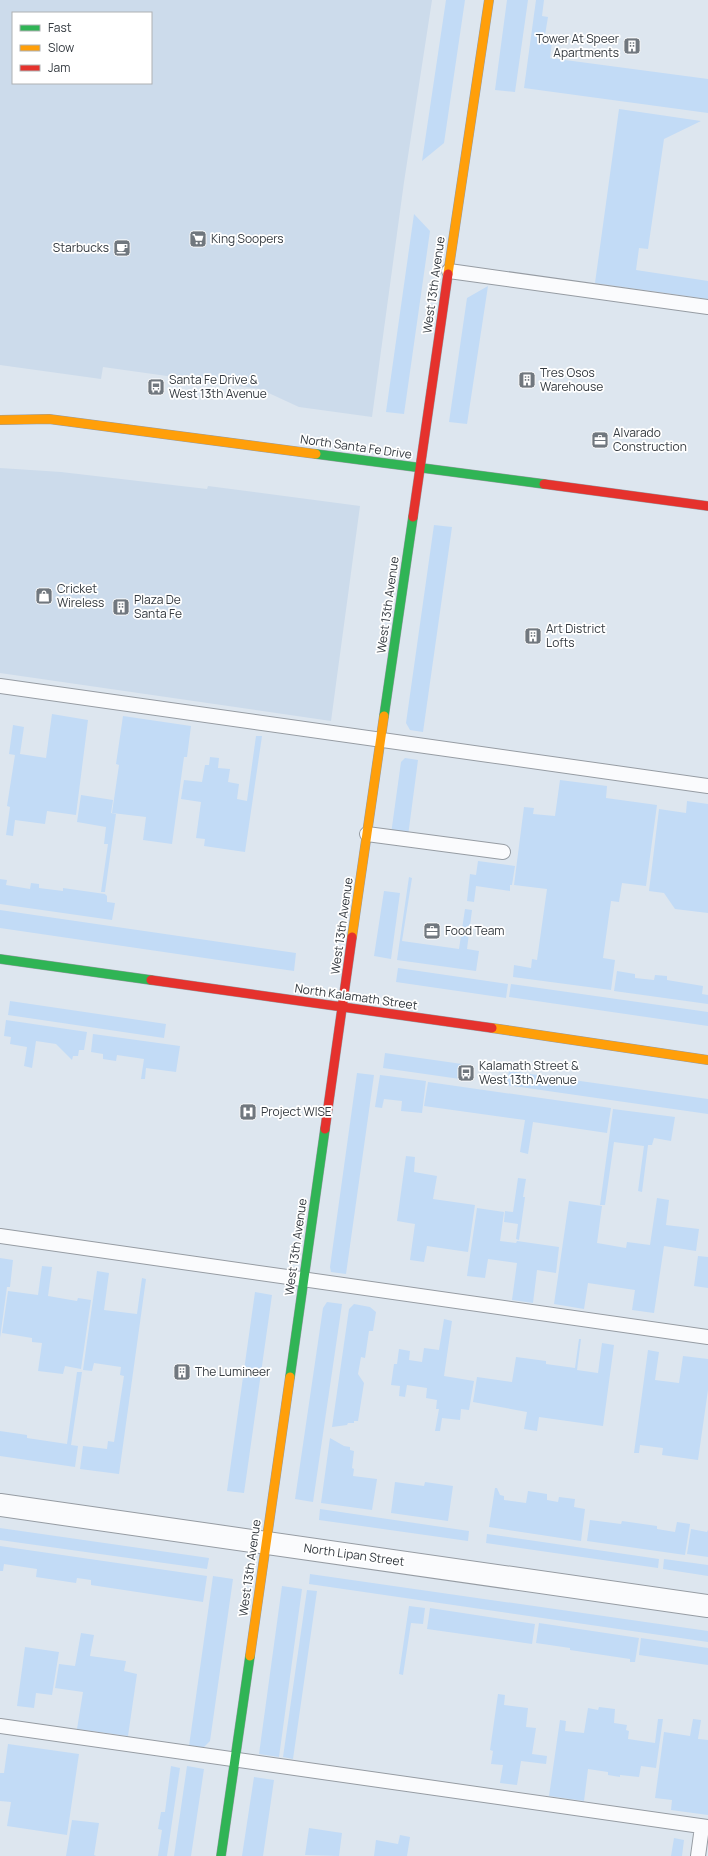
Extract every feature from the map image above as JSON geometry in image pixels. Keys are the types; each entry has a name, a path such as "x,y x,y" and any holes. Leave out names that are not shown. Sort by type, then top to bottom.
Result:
{"main road":[{"name":"West 13th Avenue","path":"221,1856 419,468 489,0"},
{"name":"North Santa Fe Drive","path":"0,420 50,419 708,506"},
{"name":"North Kalamath Street","path":"0,959 708,1060"}],"street":[{"name":"North Lipan Street","path":"0,1505 708,1606"}],"lane":[{"path":"449,271 708,307"},
{"path":"0,686 708,786"},
{"path":"367,834 503,852"},
{"path":"0,1236 708,1337"},
{"path":"0,1726 705,1827 698,1856"}],"shaded area":[{"name":"King Soopers","path":"0,0 432,0 404,182 372,417 299,407 260,389 103,367 101,379 0,365"},
{"path":"446,0 465,0 444,143 422,161"},
{"path":"507,0 528,0 515,92 495,90"},
{"path":"536,0 544,0 542,16 548,17 544,41 552,42 550,58 708,79 708,113 524,88"},
{"path":"619,109 701,121 664,139 648,249 639,248 636,270 708,281 708,299 595,283"},
{"path":"414,214 430,231 404,414 386,412"},
{"path":"488,286 467,424 449,422 467,298"},
{"path":"0,468 61,472 207,489 208,486 360,506 331,721 0,673"},
{"path":"434,525 452,527 423,732 410,730 406,723"},
{"path":"52,714 88,720 76,815 47,811 45,824 15,820 13,836 6,835 10,807 7,806 15,755 9,754 13,725 24,727 20,754 46,758"},
{"path":"123,716 191,726 187,757 184,757 172,844 143,840 146,817 112,813 119,765 116,764"},
{"path":"256,736 262,736 245,852 204,846 205,839 196,838 201,802 181,799 184,780 202,782 205,765 209,765 210,757 219,758 218,768 230,769 228,782 239,784 237,799 247,801"},
{"path":"405,758 418,760 408,836 391,834 401,762"},
{"path":"560,780 607,786 606,798 657,805 646,886 622,883 619,902 611,901 603,958 615,960 611,990 513,977 514,965 531,968 532,959 537,960 547,889 514,885 524,807 534,808 533,814 555,816"},
{"path":"81,795 113,800 111,813 116,814 105,892 101,892 108,844 104,844 106,827 77,822"},
{"path":"687,801 708,804 708,913 675,909 664,893 649,891 659,809 686,813"},
{"path":"478,861 515,866 510,891 476,886 474,902 467,901 470,874 476,875"},
{"path":"409,877 412,878 402,941 459,949 465,909 472,910 467,949 479,951 476,971 397,960"},
{"path":"0,879 7,880 6,885 30,889 31,883 39,884 39,888 63,891 63,888 105,894 107,896 107,902 115,903 112,920 0,904"},
{"path":"384,891 400,893 391,959 374,956"},
{"path":"0,910 296,953 294,971 0,928"},
{"path":"398,968 508,984 506,998 396,982"},
{"path":"617,971 635,974 635,978 654,980 655,975 667,976 667,980 703,986 702,994 708,995 708,1004 614,991"},
{"path":"511,984 708,1012 708,1026 509,997"},
{"path":"10,1001 166,1024 164,1038 8,1015"},
{"path":"6,1020 87,1032 84,1050 79,1050 78,1056 73,1056 72,1060 56,1044 36,1041 32,1068 24,1066 27,1047 10,1044 11,1037 4,1036"},
{"path":"93,1034 180,1046 176,1072 146,1068 145,1079 141,1079 144,1059 117,1055 116,1061 103,1059 103,1054 91,1052"},
{"path":"385,1053 469,1065 467,1080 383,1068"},
{"path":"509,1071 708,1099 708,1114 507,1085"},
{"path":"357,1073 374,1075 346,1274 331,1272 330,1267"},
{"path":"380,1075 426,1081 422,1113 401,1111 402,1101 384,1099 382,1108 375,1107"},
{"path":"428,1082 611,1108 607,1133 533,1122 528,1154 520,1152 525,1120 424,1106"},
{"path":"613,1109 675,1117 671,1141 654,1138 652,1145 648,1145 642,1192 638,1191 644,1146 614,1142 605,1205 600,1205"},
{"path":"406,1156 415,1157 414,1172 437,1176 433,1199 475,1205 468,1252 427,1246 424,1262 410,1260 415,1224 397,1221"},
{"path":"518,1178 526,1179 519,1240 516,1239 518,1224 504,1222 505,1211 513,1212"},
{"path":"657,1198 669,1200 666,1225 699,1229 696,1251 664,1246 654,1313 632,1310 635,1290 588,1283 584,1309 554,1304 569,1201 602,1206 597,1243 626,1248 627,1242 650,1245"},
{"path":"477,1208 504,1212 500,1241 516,1243 517,1241 559,1247 556,1273 537,1270 533,1303 512,1300 517,1263 488,1259 485,1278 467,1276"},
{"path":"698,1256 708,1257 708,1288 694,1286"},
{"path":"0,1258 13,1260 10,1287 7,1287 0,1338"},
{"path":"42,1266 52,1267 48,1296 77,1301 78,1298 91,1300 81,1369 65,1366 63,1374 38,1371 42,1343 32,1342 32,1338 2,1333 8,1291 38,1295"},
{"path":"97,1271 109,1273 104,1310 137,1314 142,1278 146,1279 119,1474 80,1469 83,1446 107,1449 108,1441 114,1442 124,1376 120,1375 121,1367 94,1363 92,1371 83,1370"},
{"path":"255,1292 272,1295 244,1493 227,1491"},
{"path":"327,1302 342,1304 313,1502 295,1499 323,1308"},
{"path":"354,1304 370,1307 376,1312 373,1331 369,1331 365,1358 361,1357 358,1374 364,1383 358,1421 348,1423 347,1425 332,1427 349,1309"},
{"path":"444,1319 452,1321 444,1376 474,1381 469,1410 461,1409 460,1420 442,1418 440,1431 435,1431 439,1409 436,1409 437,1400 426,1398 427,1388 407,1385 405,1397 399,1396 400,1386 391,1385 394,1364 397,1364 399,1349 410,1351 409,1360 422,1362 424,1348 439,1350"},
{"path":"579,1339 581,1339 577,1370 598,1373 602,1343 614,1345 603,1426 539,1417 537,1431 524,1429 527,1412 473,1402 477,1377 512,1382 516,1357 546,1361 546,1364 575,1368"},
{"path":"648,1350 659,1352 655,1380 679,1383 683,1356 708,1359 708,1390 698,1460 662,1455 663,1448 640,1445 639,1453 634,1453"},
{"path":"77,1372 82,1372 71,1445 78,1446 75,1467 0,1456 0,1431 27,1435 27,1438 67,1444"},
{"path":"330,1438 344,1446 350,1447 350,1450 354,1451 352,1468 354,1469 353,1476 377,1479 372,1510 321,1503"},
{"path":"395,1482 424,1486 425,1482 453,1486 448,1521 391,1513"},
{"path":"495,1488 497,1488 500,1495 504,1496 504,1500 526,1503 528,1491 547,1494 547,1500 558,1502 559,1497 575,1499 574,1507 585,1509 581,1541 489,1527"},
{"path":"320,1509 469,1531 468,1541 319,1520"},
{"path":"590,1520 621,1524 622,1521 657,1526 657,1529 675,1532 677,1522 690,1524 685,1555 587,1541"},
{"path":"0,1528 209,1558 207,1569 0,1540"},
{"path":"691,1529 707,1532 708,1530 708,1557 687,1554"},
{"path":"487,1534 659,1559 658,1568 486,1543"},
{"path":"0,1546 207,1576 203,1602 91,1585 91,1580 77,1578 76,1583 36,1577 37,1569 4,1564 3,1571 0,1571"},
{"path":"664,1559 708,1565 708,1576 663,1569"},
{"path":"310,1574 708,1631 708,1642 309,1584"},
{"path":"213,1576 233,1579 210,1741 203,1748 189,1746"},
{"path":"282,1586 302,1589 279,1757 259,1754"},
{"path":"307,1590 317,1591 293,1759 283,1757"},
{"path":"409,1606 425,1608 423,1624 411,1623 403,1675 399,1674"},
{"path":"430,1608 535,1624 532,1644 427,1629"},
{"path":"539,1623 639,1638 635,1662 630,1662 630,1659 536,1643"},
{"path":"81,1633 94,1635 90,1656 126,1661 124,1671 137,1674 128,1736 77,1729 83,1692 55,1688 59,1664 75,1666"},
{"path":"641,1638 708,1648 708,1665 639,1655"},
{"path":"25,1647 59,1652 52,1695 36,1693 34,1708 17,1706"},
{"path":"498,1694 505,1695 504,1705 528,1708 526,1727 536,1728 532,1754 547,1756 546,1764 521,1761 517,1785 500,1783 503,1765 491,1764 493,1751 490,1750"},
{"path":"599,1707 615,1709 614,1723 627,1725 626,1730 629,1731 628,1739 655,1743 658,1719 663,1719 656,1768 641,1766 639,1777 620,1775 620,1777 608,1775 608,1772 588,1769 584,1801 549,1796 560,1720 566,1721 565,1731 584,1733 588,1708 598,1710"},
{"path":"693,1719 701,1720 698,1739 708,1740 708,1815 671,1810 672,1800 655,1798 664,1732 690,1736"},
{"path":"8,1744 79,1754 67,1835 7,1826 11,1802 0,1801 0,1773 4,1773"},
{"path":"171,1766 180,1768 167,1856 158,1856 162,1830 158,1829 161,1812 165,1812"},
{"path":"187,1766 204,1769 191,1856 174,1856"},
{"path":"254,1777 274,1780 263,1856 242,1856"},
{"path":"72,1820 99,1823 94,1855 96,1856 66,1856"},
{"path":"309,1828 342,1833 339,1856 305,1855"},
{"path":"400,1835 410,1837 407,1856 374,1856 376,1840 398,1844"},
{"path":"674,1838 684,1840 682,1856 671,1856"}],"traffic: fast":[{"path":"316,454 544,484"},
{"path":"384,716 413,517"},
{"path":"0,959 151,980"},
{"path":"290,1377 325,1129"},
{"path":"221,1856 250,1656"}],"traffic: slow":[{"path":"448,274 489,0"},
{"path":"0,420 49,419 316,454"},
{"path":"352,937 384,716"},
{"path":"492,1028 708,1060"},
{"path":"250,1656 290,1377"}],"traffic: jam":[{"path":"413,517 448,274"},
{"path":"544,484 708,506"},
{"path":"325,1129 352,937"},
{"path":"151,980 492,1028"}],"place":[{"name":"Tower At Speer Apartments","path":"632,46"},
{"name":"King Soopers","path":"198,239"},
{"name":"Starbucks","path":"122,248"},
{"name":"Tres Osos Warehouse","path":"527,380"},
{"name":"Santa Fe Drive & West 13th Avenue","path":"156,387"},
{"name":"Alvarado Construction","path":"600,440"},
{"name":"Cricket Wireless","path":"44,596"},
{"name":"Plaza De Santa Fe","path":"121,607"},
{"name":"Art District Lofts","path":"533,636"},
{"name":"Food Team","path":"432,931"},
{"name":"Kalamath Street & West 13th Avenue","path":"466,1073"},
{"name":"Project WISE","path":"248,1112"},
{"name":"The Lumineer","path":"182,1372"}]}
